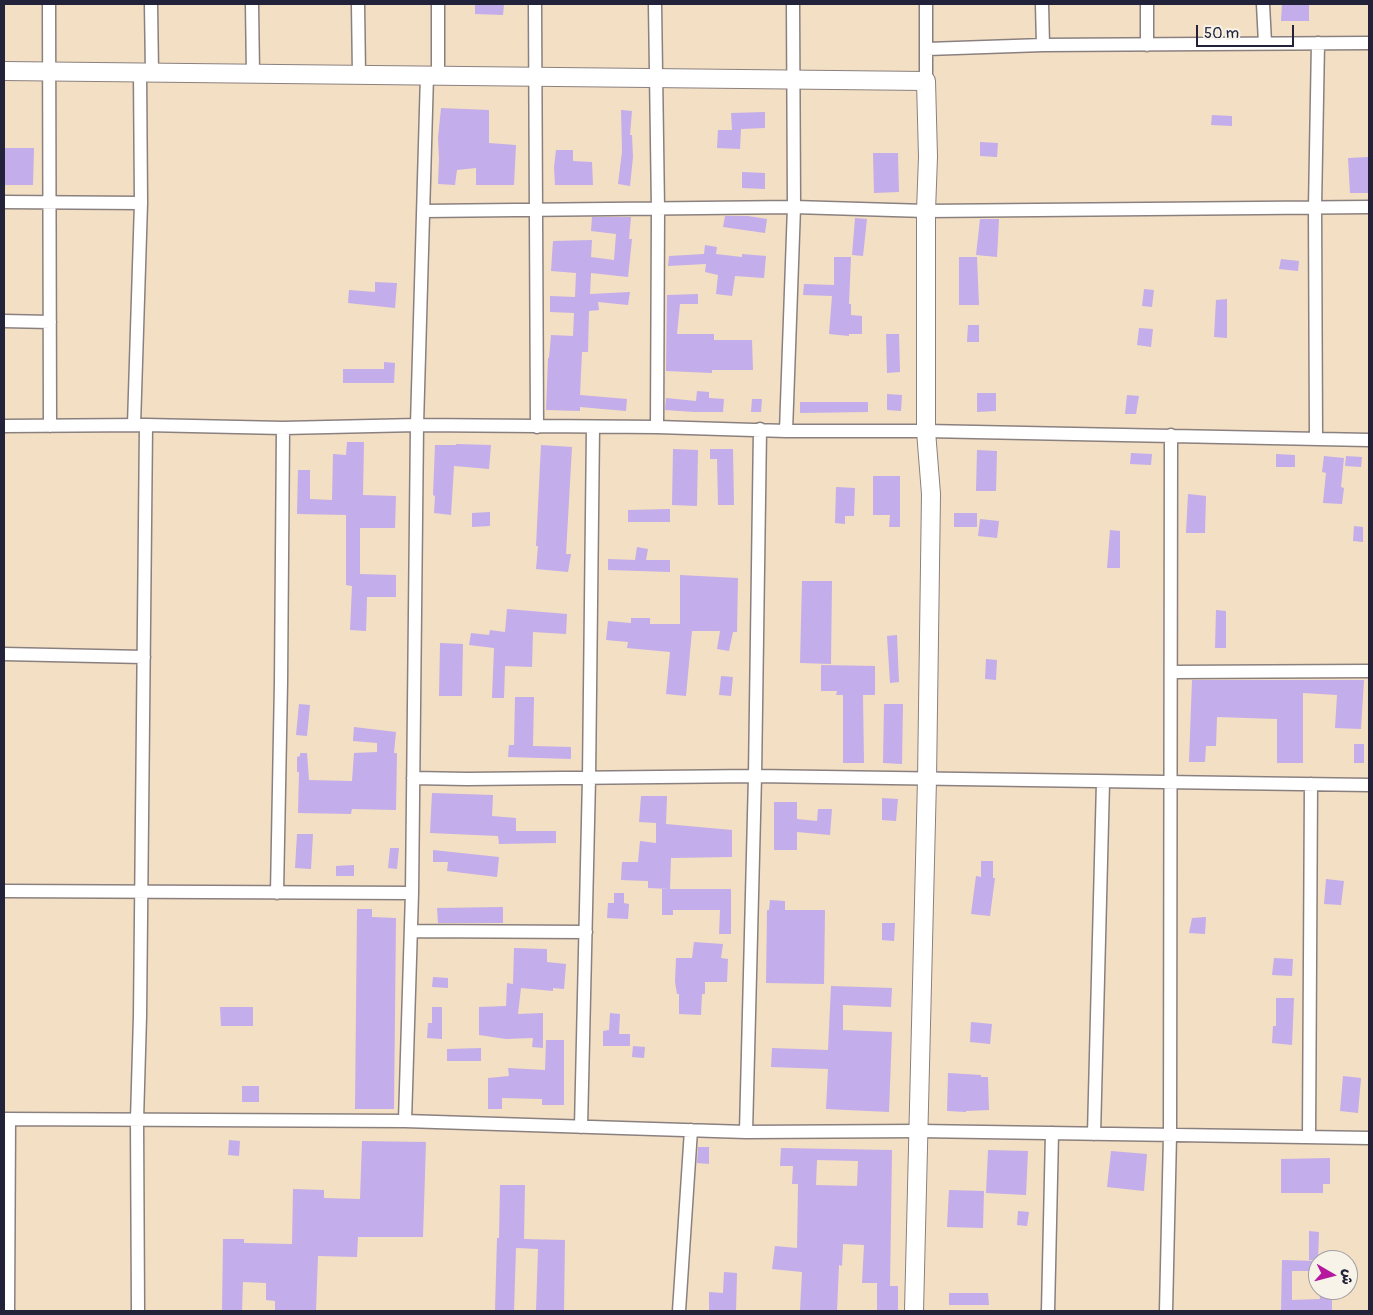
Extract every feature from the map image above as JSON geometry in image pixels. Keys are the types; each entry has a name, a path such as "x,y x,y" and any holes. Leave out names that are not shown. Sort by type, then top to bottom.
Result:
{"street":[{"path":"49,4 50,426"},
{"path":"138,1311 137,1120 144,657 140,425 141,203 146,72 151,4"},
{"path":"252,4 252,74"},
{"path":"358,4 359,75"},
{"path":"405,1121 412,931 417,425 423,210 438,4"},
{"path":"535,4 537,426"},
{"path":"655,4 658,209 657,427"},
{"path":"786,431 794,207 793,4"},
{"path":"914,1311 920,1131 931,494 926,431 926,211 928,157 926,4"},
{"path":"1042,4 1043,45"},
{"path":"1147,4 1147,44"},
{"path":"1263,4 1265,44"},
{"path":"1316,439 1315,207 1318,43"},
{"path":"927,49 1043,45 1369,43"},
{"path":"4,71 926,81"},
{"path":"4,202 141,203"},
{"path":"423,210 794,207 926,211 1369,207"},
{"path":"4,321 50,322"},
{"path":"4,426 140,425 283,428 417,425 657,427 786,431 926,431 1369,440"},
{"path":"581,1127 589,778 593,427"},
{"path":"277,893 283,428"},
{"path":"746,1132 755,776 760,429"},
{"path":"1166,1311 1170,1135 1170,435"},
{"path":"4,654 144,657"},
{"path":"1171,672 1369,670"},
{"path":"414,778 755,776 1369,785"},
{"path":"1094,1134 1103,782"},
{"path":"1309,1137 1311,784"},
{"path":"4,891 412,893"},
{"path":"412,931 586,932"},
{"path":"8,1311 6,1120 405,1121 746,1132 920,1131 1369,1138"},
{"path":"680,1311 691,1130"},
{"path":"1048,1311 1052,1134"}],"building":[{"path":"475,4 504,4 503,15 475,14"},
{"path":"1282,4 1309,4 1309,21 1281,21"},
{"path":"441,108 489,110 489,143 516,145 514,185 476,185 476,168 457,170 455,185 438,184 438,138"},
{"path":"621,110 632,111 630,135 632,135 633,157 630,186 618,184 622,152"},
{"path":"765,112 765,128 741,129 740,149 717,148 718,130 732,130 731,113"},
{"path":"1212,115 1232,116 1232,126 1211,125"},
{"path":"980,142 998,143 997,157 980,156"},
{"path":"4,148 34,148 33,185 4,185"},
{"path":"556,150 573,150 573,161 592,162 593,185 555,185 554,167"},
{"path":"873,153 898,153 899,192 874,193"},
{"path":"1369,157 1369,193 1350,193 1348,158"},
{"path":"742,172 765,173 765,189 742,188"},
{"path":"725,216 748,216 767,219 765,233 723,227"},
{"path":"592,217 631,217 629,239 632,239 628,277 591,273 590,294 630,292 628,305 598,302 599,310 589,311 588,352 582,352 580,395 627,399 626,411 580,407 580,411 546,410 551,335 573,336 574,313 550,312 550,296 575,297 576,273 551,271 553,241 592,240 591,257 614,260 616,234 591,231"},
{"path":"855,218 867,219 863,256 852,255"},
{"path":"980,219 999,219 997,257 976,255"},
{"path":"705,245 717,247 716,254 742,257 742,254 766,256 764,278 735,276 732,296 716,294 718,275 705,272 706,264 668,266 669,256 704,254"},
{"path":"834,257 851,257 849,304 851,304 851,315 862,316 862,334 849,334 849,336 829,334 832,296 803,295 804,284 834,285"},
{"path":"959,257 977,257 979,305 959,305"},
{"path":"1281,259 1299,261 1298,271 1279,269"},
{"path":"375,282 397,283 395,308 348,303 349,290 375,292"},
{"path":"1144,289 1154,290 1152,307 1142,306"},
{"path":"698,294 698,304 680,304 677,334 714,334 714,340 752,340 753,370 712,370 712,373 666,371 667,295"},
{"path":"1227,299 1227,338 1214,337 1216,300"},
{"path":"968,325 979,325 979,342 967,342"},
{"path":"1139,328 1153,329 1151,347 1137,345"},
{"path":"886,334 899,334 900,372 887,373"},
{"path":"384,362 395,363 394,383 343,383 343,369 384,369"},
{"path":"697,391 709,392 709,398 724,399 723,412 665,410 666,398 696,401"},
{"path":"977,393 996,393 996,411 977,412"},
{"path":"887,394 902,395 901,411 887,410"},
{"path":"1127,395 1139,396 1136,414 1125,414"},
{"path":"752,399 762,399 761,412 751,412"},
{"path":"800,402 868,402 868,412 800,413"},
{"path":"347,442 364,442 363,495 396,496 395,528 360,528 360,574 396,575 396,597 367,597 366,631 350,630 352,586 346,585 346,515 297,514 298,470 310,470 310,499 332,500 333,454 346,455"},
{"path":"435,445 491,445 489,469 454,466 451,515 434,513"},
{"path":"541,445 572,447 566,554 571,554 568,572 536,569"},
{"path":"673,449 698,450 697,506 672,505"},
{"path":"710,449 733,449 734,505 718,505 717,459 710,459"},
{"path":"977,450 997,451 996,491 976,491"},
{"path":"1131,453 1152,454 1151,465 1130,464"},
{"path":"1276,454 1295,455 1295,467 1276,467"},
{"path":"1324,456 1344,458 1341,487 1344,488 1342,504 1323,503 1326,473 1322,472"},
{"path":"1346,456 1362,457 1361,467 1345,466"},
{"path":"873,476 900,476 900,527 889,527 890,515 873,515"},
{"path":"836,487 855,488 854,516 845,516 845,524 835,523"},
{"path":"1188,494 1206,496 1205,533 1186,533"},
{"path":"670,509 670,522 628,522 628,510"},
{"path":"490,512 490,526 472,527 472,513"},
{"path":"954,513 977,513 977,527 954,527"},
{"path":"980,519 999,521 997,538 978,536"},
{"path":"1354,526 1363,527 1363,542 1353,541"},
{"path":"1110,530 1120,531 1120,568 1107,568"},
{"path":"637,547 648,549 646,560 670,560 670,572 608,570 608,559 635,560"},
{"path":"680,575 738,578 737,632 733,632 729,651 717,649 720,631 692,631 686,696 666,694 670,652 627,648 628,642 606,640 608,621 631,623 631,618 650,618 650,624 680,624"},
{"path":"802,581 832,581 831,664 800,663"},
{"path":"507,609 567,614 566,634 533,632 532,667 505,666 504,698 492,698 494,648 469,645 471,633 489,635 490,630 505,632"},
{"path":"1216,610 1226,611 1226,648 1215,648"},
{"path":"897,635 899,682 890,683 887,636"},
{"path":"440,643 463,644 462,696 439,696"},
{"path":"986,659 997,660 996,680 985,679"},
{"path":"821,665 875,666 875,695 863,695 864,763 843,763 843,695 836,695 837,691 821,691"},
{"path":"721,676 733,677 731,696 719,695"},
{"path":"1192,680 1364,680 1361,729 1335,728 1337,695 1303,693 1303,763 1277,763 1277,719 1217,717 1216,746 1206,746 1205,762 1189,762"},
{"path":"515,697 534,697 533,746 571,747 571,759 508,757 509,745 514,745"},
{"path":"299,704 310,705 307,736 296,735"},
{"path":"884,704 903,704 902,764 883,763"},
{"path":"354,727 396,732 394,753 397,753 396,810 352,809 351,814 298,813 299,772 297,772 297,757 300,756 300,753 307,753 309,780 352,781 354,753 377,752 377,743 353,741"},
{"path":"1354,744 1364,744 1364,763 1354,763"},
{"path":"432,793 493,795 492,816 516,818 516,831 556,831 556,843 499,844 498,836 430,833"},
{"path":"641,796 667,796 666,824 732,830 732,857 671,858 670,889 648,888 648,881 621,880 622,862 638,862 640,841 656,843 656,823 639,822"},
{"path":"882,798 898,799 896,821 882,820"},
{"path":"774,802 797,802 797,819 817,821 818,809 832,809 830,835 797,832 797,850 774,850"},
{"path":"297,834 313,834 311,869 295,868"},
{"path":"390,848 399,848 397,869 388,868"},
{"path":"433,850 499,857 497,877 447,871 448,862 433,862"},
{"path":"981,861 993,861 993,878 995,878 990,916 971,914 976,876 981,877"},
{"path":"354,865 354,876 336,876 336,866"},
{"path":"1326,879 1344,881 1341,905 1324,904"},
{"path":"662,889 731,889 731,934 719,934 720,910 673,910 673,915 662,915"},
{"path":"614,893 624,893 624,903 629,904 628,919 607,918 608,903 614,903"},
{"path":"770,900 785,901 785,910 825,910 824,984 766,983 767,910 769,910"},
{"path":"503,907 503,923 438,923 437,908"},
{"path":"357,909 372,909 372,917 396,918 394,1109 355,1109"},
{"path":"1206,917 1205,934 1189,933 1192,918"},
{"path":"882,923 895,923 894,941 882,940"},
{"path":"694,942 723,944 721,958 728,959 727,982 705,982 705,994 702,994 701,1015 679,1014 679,994 677,994 675,982 676,958 692,958"},
{"path":"514,948 547,949 547,962 566,964 564,989 553,988 553,991 521,988 518,1014 543,1013 543,1048 532,1047 533,1038 506,1039 479,1035 479,1007 506,1006 507,983 513,984"},
{"path":"1274,958 1293,959 1292,976 1272,975"},
{"path":"433,977 448,978 448,988 432,987"},
{"path":"831,986 892,988 891,1007 843,1005 843,1030 892,1032 889,1112 826,1109 828,1069 771,1067 772,1048 828,1050"},
{"path":"1276,998 1294,998 1292,1045 1272,1043 1273,1026 1276,1026"},
{"path":"220,1007 253,1007 253,1026 221,1026"},
{"path":"432,1007 442,1007 442,1039 427,1038 428,1023 432,1023"},
{"path":"610,1013 620,1014 619,1034 630,1034 630,1046 603,1046 603,1031 609,1030"},
{"path":"971,1022 992,1024 990,1044 970,1042"},
{"path":"546,1040 564,1040 564,1105 542,1105 542,1099 502,1098 502,1109 488,1109 488,1078 509,1076 508,1068 545,1070"},
{"path":"633,1046 645,1047 644,1058 632,1057"},
{"path":"481,1048 481,1061 447,1061 447,1049"},
{"path":"948,1073 988,1077 989,1110 947,1111"},
{"path":"1343,1076 1361,1078 1358,1113 1340,1111"},
{"path":"242,1086 259,1086 259,1102 242,1102"},
{"path":"229,1140 240,1141 239,1156 228,1155"},
{"path":"362,1141 426,1142 423,1237 358,1237 357,1257 318,1256 316,1311 275,1311 275,1301 266,1300 266,1283 243,1282 242,1311 222,1311 223,1239 244,1239 244,1243 292,1244 293,1189 324,1190 324,1198 360,1199"},
{"path":"698,1147 709,1147 709,1164 697,1163"},
{"path":"781,1148 892,1150 890,1286 898,1286 898,1311 877,1311 877,1283 862,1283 864,1245 843,1244 842,1266 839,1265 837,1311 800,1311 802,1272 772,1269 775,1246 797,1248 798,1184 792,1184 793,1166 780,1166","holes":["817,1160 858,1161 857,1186 816,1185"]},
{"path":"988,1150 1028,1151 1026,1195 986,1193"},
{"path":"1111,1151 1147,1154 1144,1191 1107,1187"},
{"path":"1330,1158 1330,1184 1323,1184 1323,1193 1281,1193 1281,1159"},
{"path":"500,1185 525,1185 524,1239 565,1240 564,1311 536,1311 538,1249 516,1248 514,1311 495,1311"},
{"path":"949,1190 984,1191 983,1228 947,1227"},
{"path":"1018,1211 1029,1212 1027,1226 1017,1225"},
{"path":"1309,1231 1319,1232 1318,1250 1309,1250"},
{"path":"1282,1260 1308,1261 1308,1271 1292,1271 1292,1300 1332,1300 1332,1311 1281,1311"},
{"path":"724,1272 737,1273 736,1311 709,1311 709,1292 723,1293"},
{"path":"949,1293 988,1293 989,1305 949,1305"}]}
